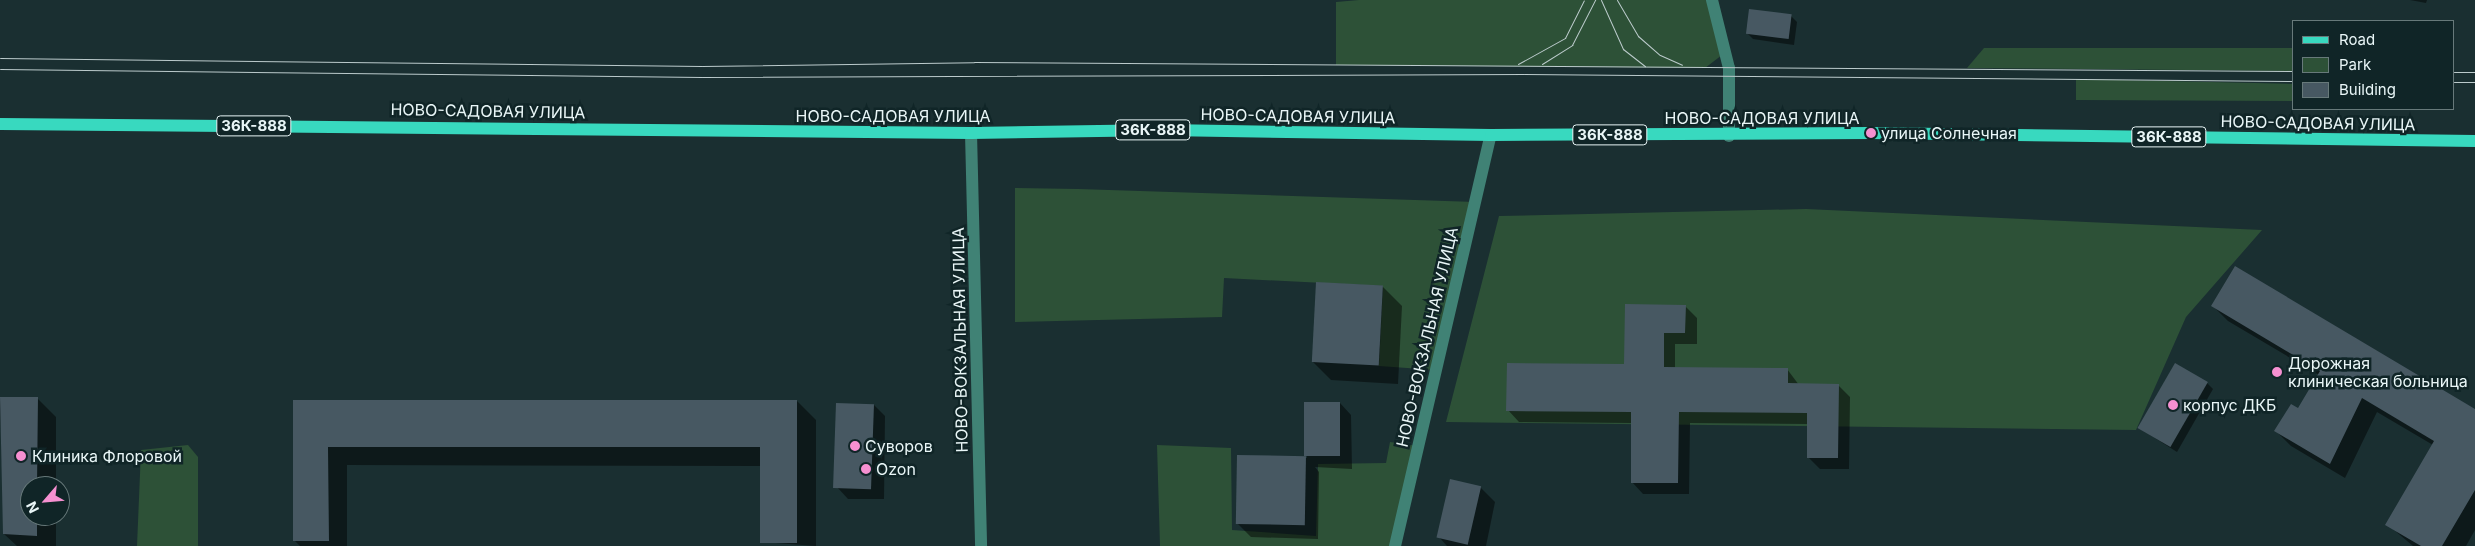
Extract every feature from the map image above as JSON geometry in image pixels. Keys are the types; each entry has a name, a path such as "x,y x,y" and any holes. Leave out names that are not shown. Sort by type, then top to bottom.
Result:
{"main road":[{"name":"НОВО-САДОВАЯ УЛИЦА","path":"0,124 971,133 1165,130 1491,136 1729,136 1871,133 2475,141"}],"street":[{"path":"1712,0 1729,68 1729,136"},
{"name":"НОВО-ВОКЗАЛЬНАЯ УЛИЦА","path":"971,133 981,546"},
{"name":"НОВО-ВОКЗАЛЬНАЯ УЛИЦА","path":"1395,546 1491,136"}],"green space":[{"path":"1359,0 1712,0 1726,52 1705,68 1336,65 1336,2"},
{"path":"1984,48 2292,48 2292,71 1967,68"},
{"path":"2076,79 2292,84 2292,101 2076,100"},
{"path":"1015,188 1476,202 1435,370 1379,366 1383,286 1224,278 1222,317 1015,322"},
{"path":"1806,209 2262,230 2186,317 2136,430 1446,422 1499,216"},
{"path":"1390,442 1418,446 1395,546 1160,546 1157,445 1231,448 1232,530 1316,536 1318,464 1386,463"},
{"path":"188,445 198,457 198,546 137,546 141,450"}],"building":[{"path":"1749,9 1792,14 1789,39 1746,34"},
{"path":"2235,266 2475,409 2475,490 2442,546 2421,546 2385,525 2434,441 2362,398 2330,464 2274,431 2291,404 2298,408 2320,371 2211,306"},
{"path":"1316,282 1383,286 1379,365 1312,362"},
{"path":"1625,304 1686,305 1685,333 1664,333 1664,367 1788,368 1788,383 1839,384 1838,458 1807,458 1807,413 1679,412 1678,483 1631,483 1631,412 1506,411 1507,363 1624,364"},
{"name":"корпус ДКБ","path":"2175,363 2208,382 2170,447 2138,428"},
{"path":"0,397 38,397 37,476 20,476 20,526 37,526 37,536 3,534"},
{"path":"293,400 797,400 797,543 760,543 760,447 328,447 329,541 293,541"},
{"path":"1304,402 1340,402 1340,456 1304,456"},
{"path":"836,403 874,404 871,489 833,488"},
{"path":"1237,455 1306,456 1305,525 1236,524"},
{"path":"1450,479 1481,486 1468,545 1437,537"}],"tram line":[{"path":"1518,64 1565,38 1584,0"},
{"path":"1542,64 1572,45 1595,0"},
{"path":"1601,0 1623,49 1645,66"},
{"path":"1617,0 1638,36 1660,55 1682,65"},
{"path":"0,58 702,66 974,62 2292,71"},
{"path":"0,69 702,77 1524,74 2292,81"},
{"path":"2455,72 2475,72"},
{"path":"2455,82 2475,82"}],"place":[{"name":"улица Солнечная","path":"1871,133"},
{"name":"Дорожная клиническая больница","path":"2277,372"},
{"name":"корпус ДКБ","path":"2173,405"},
{"name":"Суворов","path":"855,446"},
{"name":"Клиника Флоровой","path":"21,456"},
{"name":"Ozon","path":"866,469"}]}
